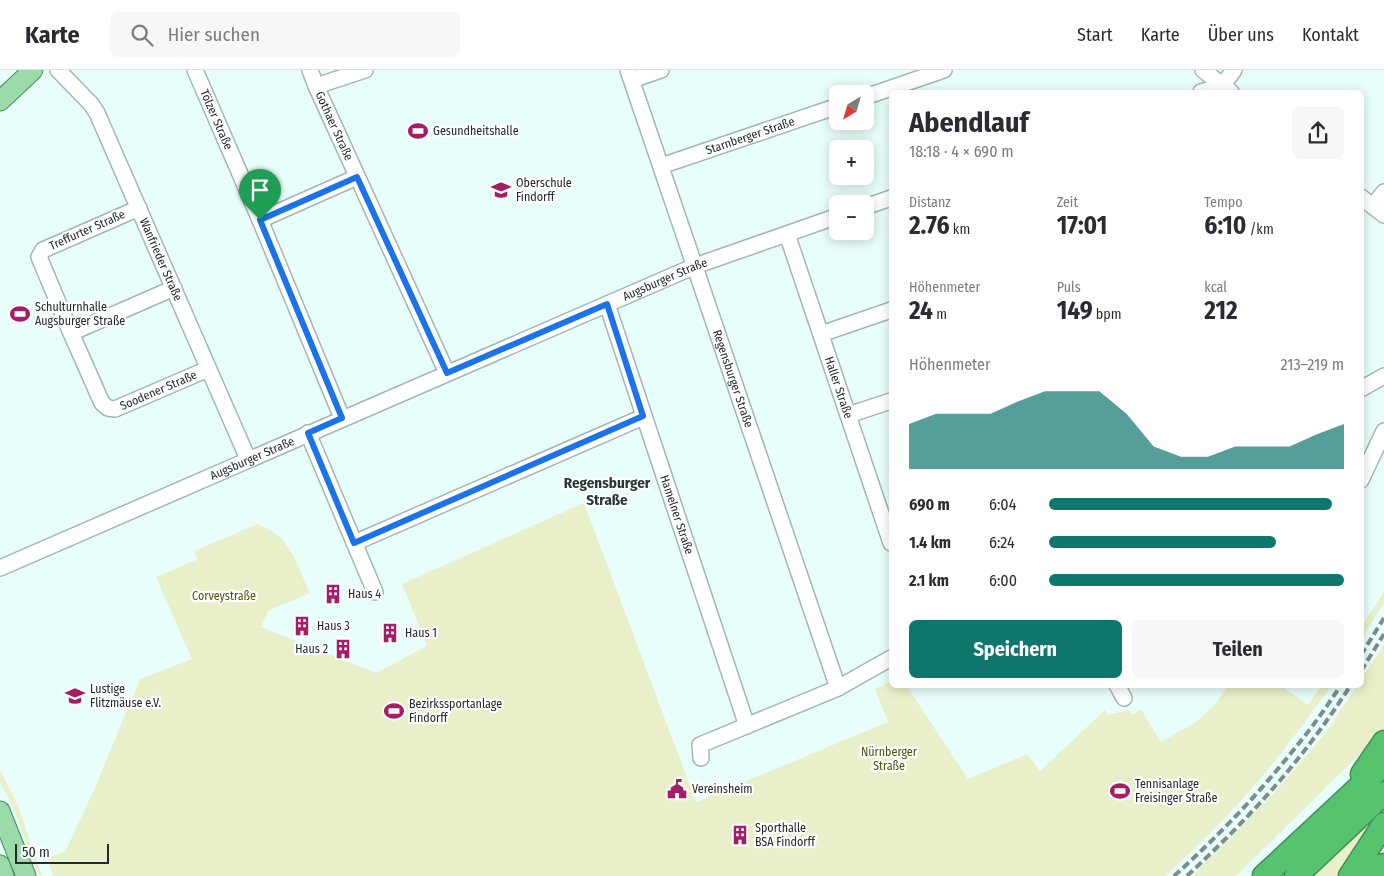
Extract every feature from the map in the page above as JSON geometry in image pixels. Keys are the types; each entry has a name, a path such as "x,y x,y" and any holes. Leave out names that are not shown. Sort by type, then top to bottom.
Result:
{"highway":[{"path":"1346,799 1384,742"},
{"path":"1264,876 1384,764"},
{"path":"1296,876 1384,793"},
{"path":"1352,873 1384,824"},
{"path":"1352,873 1384,865"}],"main road":[{"path":"0,101 33,70"},
{"path":"0,811 26,876"},
{"path":"0,865 4,876"}],"street":[{"name":"Wanfrieder Straße","path":"58,70 91,104 97,113 248,459"},
{"name":"Tölzer Straße","path":"195,70 260,220 342,418"},
{"name":"Gothaer Straße","path":"310,70 447,373"},
{"path":"316,86 365,70"},
{"path":"630,75 661,70"},
{"path":"874,94 944,70"},
{"path":"1203,70 1227,89 1234,70"},
{"name":"Regensburger Straße","path":"630,75 838,688"},
{"name":"Starnberger Straße","path":"661,166 829,109"},
{"path":"260,220 357,177"},
{"path":"1373,206 1384,192"},
{"path":"874,204 889,199"},
{"name":"Treffurter Straße","path":"71,333 39,257 43,250 139,208"},
{"name":"Augsburger Straße","path":"0,568 695,266 829,219"},
{"name":"Haller Straße","path":"787,234 848,415 887,519"},
{"path":"71,333 174,288"},
{"name":"Hamelner Straße","path":"607,304 747,726"},
{"path":"821,334 889,311"},
{"name":"Soodener Straße","path":"71,333 102,404 108,408 115,409 208,369"},
{"path":"1364,387 1384,376"},
{"path":"848,415 889,402"},
{"path":"354,543 643,416"},
{"path":"1364,474 1384,431"},
{"path":"308,433 375,592"},
{"path":"696,752 747,726 838,688 889,659"}],"green space":[{"name":"Bezirkssportanlage Findorff","path":"584,503 696,802 888,722 875,689 889,682 889,688 908,688 968,779 1027,754 1040,771 1105,710 1108,715 1129,710 1132,715 1141,709 1161,742 1196,722 1214,706 1226,688 1284,688 1308,705 1320,688 1330,688 1249,792 1165,876 53,876 47,858 65,852 94,790 140,679 192,659 156,577 198,559 194,551 257,524 278,535 285,543 296,561 310,593 268,611 261,627 376,673 427,646 402,584"},
{"path":"1384,592 1384,603 1364,635 1364,622"},
{"path":"1384,644 1384,729 1379,735 1236,876 1192,876 1273,794 1324,735 1356,688 1364,688 1364,675"},
{"path":"0,769 18,806 42,876 39,876 13,807 0,782"},
{"path":"1384,805 1384,814 1341,876 1310,876"}],"railway":[{"path":"1364,650 1384,618"},
{"path":"1364,666 1384,634"},
{"path":"1174,876 1257,793 1308,732 1339,688"},
{"path":"1187,876 1221,844 1285,775 1319,732 1349,688"}],"place":[{"name":"Gesundheitshalle","path":"418,131"},
{"name":"Oberschule Findorff","path":"501,190"},
{"name":"Schulturnhalle Augsburger Straße","path":"20,314"},
{"name":"Haus 4","path":"333,594"},
{"name":"Haus 3","path":"302,626"},
{"name":"Haus 1","path":"390,633"},
{"name":"Haus 2","path":"343,649"},
{"name":"Lustige Flitzmäuse e.V.","path":"75,696"},
{"name":"Bezirkssportanlage Findorff","path":"394,711"},
{"name":"Vereinsheim","path":"677,789"},
{"name":"Tennisanlage Freisinger Straße","path":"1120,791"},
{"name":"Sporthalle BSA Findorff","path":"740,835"}],"district":[{"name":"Regensburger Straße","path":"607,492"}],"route":[{"path":"357,177 447,373 607,304 643,416 354,543 308,433 342,418 260,220 357,177"}],"park label":[{"name":"Corveystraße","path":"224,596"},
{"name":"Nürnberger Straße","path":"889,759"}]}
